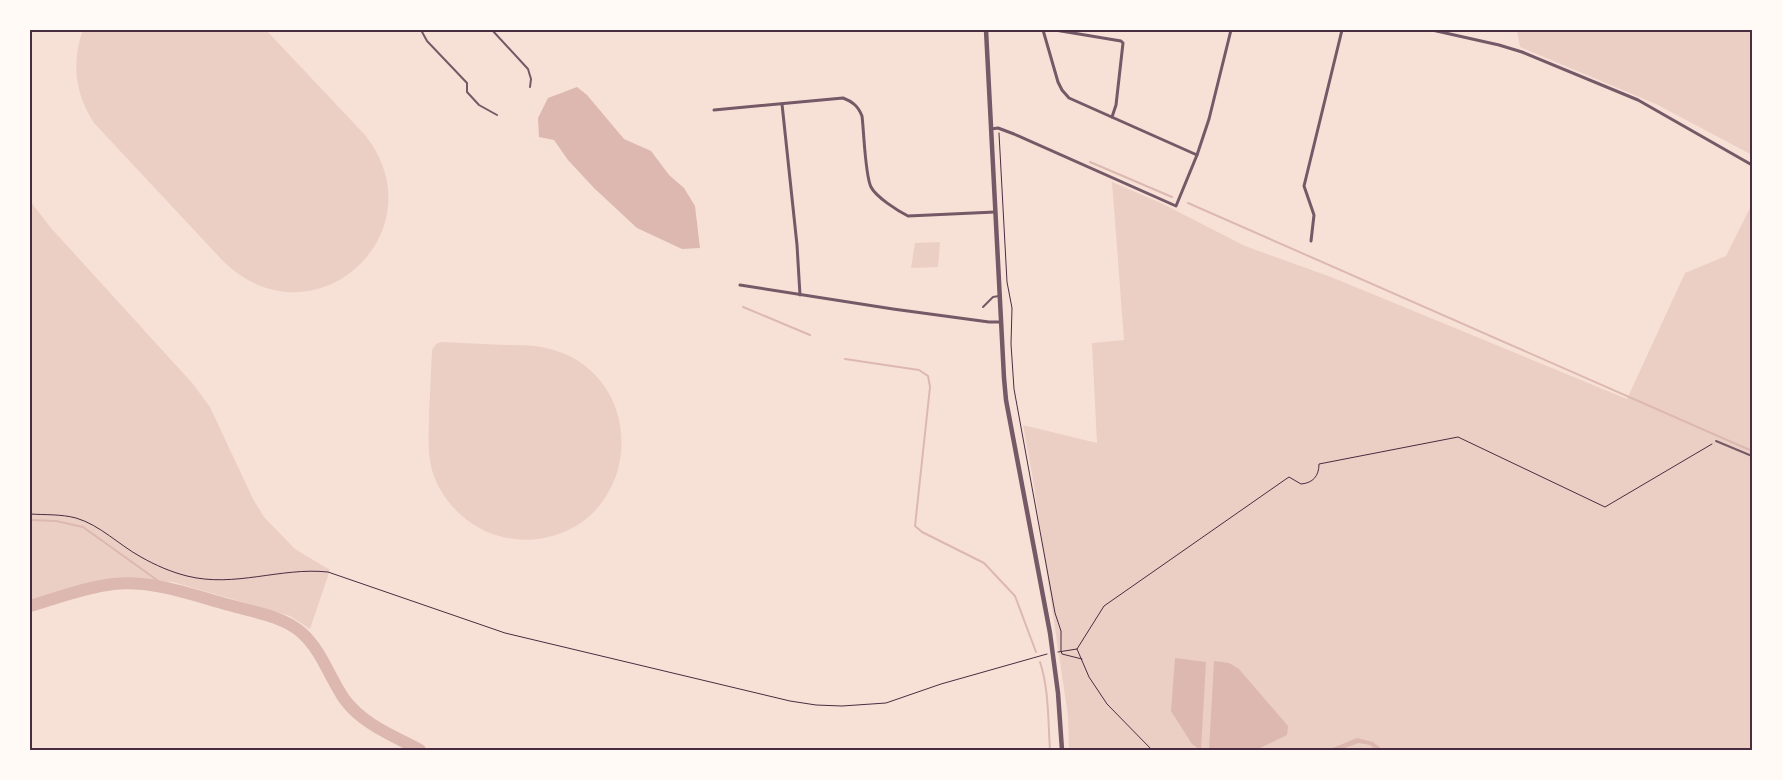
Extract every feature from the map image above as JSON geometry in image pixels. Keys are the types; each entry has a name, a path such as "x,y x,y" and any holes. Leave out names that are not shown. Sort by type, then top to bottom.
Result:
{"street":[{"path":"986,30 1000,322 1006,400 1050,633 1058,694 1062,750"},
{"path":"1044,30 1058,82 1062,90 1070,98 1197,155"},
{"path":"1055,30 1121,41 1123,43 1116,105 1112,117"},
{"path":"991,129 998,128 1176,206 1197,155 1220,80 1231,30"},
{"path":"1311,242 1314,215 1304,186 1342,30"},
{"path":"1432,30 1500,45 1522,52 1638,100 1752,165"},
{"path":"714,110 841,97 852,101 862,116 868,180 871,188 901,213 912,216 995,212"},
{"path":"782,104 797,245 800,295"},
{"path":"740,285 893,309 1000,322"}],"lane":[{"path":"421,30 427,41 467,83 467,92 479,105 497,115"},
{"path":"492,30 528,69 531,79 530,86"},
{"path":"983,307 993,297 999,296"},
{"path":"1716,441 1752,456"}],"path":[{"path":"998,128 1007,282 1012,318 1011,344 1014,389 1055,613 1061,631 1061,651 1062,654 1082,659"},
{"path":"1077,649 1104,606 1290,477 1300,484 1313,480 1317,476 1320,464 1458,437 1605,507 1716,441"},
{"path":"30,514 60,515 82,520 96,527 141,557 171,571 189,576 229,581 284,572 312,570 328,572 505,634 790,701 816,705 842,706 894,702 941,684 1046,655"},
{"path":"1061,651 1077,649"},
{"path":"1077,649 1090,676 1107,704 1152,750"}],"shaded area":[{"path":"83,30 266,30 365,135 385,172 388,208 377,241 356,268 327,286 294,292 258,285 223,261 94,123 83,101 77,78 77,54"},
{"path":"1517,30 1752,30 1752,155 1656,104 1520,47"},
{"path":"577,87 587,95 624,139 651,151 669,175 684,188 695,206 700,248 682,249 637,228 594,188 568,160 554,140 539,137 538,118 548,98"},
{"path":"1112,182 1161,203 1245,246 1331,277 1627,399 1685,273 1726,256 1752,204 1752,750 1069,750 1068,716 1023,425 1097,443 1092,343 1124,340"},
{"path":"30,201 51,228 193,384 210,407 253,499 264,517 295,549 330,570 310,629 290,616 173,582 121,578 30,602"},
{"path":"940,242 938,267 911,268 915,243"},
{"path":"441,342 530,346 554,350 585,366 606,389 618,417 621,448 615,478 600,505 576,526 544,538 521,540 506,538 485,531 467,520 459,514 446,498 436,480 429,456 432,350 436,344"},
{"path":"1175,658 1206,662 1201,750 1192,744 1171,711"},
{"path":"1214,661 1229,663 1239,669 1288,726 1287,735 1256,750 1209,750"},
{"path":"1357,738 1373,742 1383,750 1376,750 1370,745 1359,743 1339,750 1328,750"}],"waterway":[{"path":"1090,162 1172,197"},
{"path":"1188,203 1752,451"},
{"path":"743,307 810,335"},
{"path":"845,359 919,370 928,376 930,387 915,526 922,532 984,563 1015,596 1036,652"},
{"path":"30,520 56,521 83,527 165,587"},
{"path":"30,606 93,588 129,583 172,589 258,612 286,622 309,640 345,700 353,709 370,723 420,750"},
{"path":"1040,662 1047,694 1050,750"}]}
